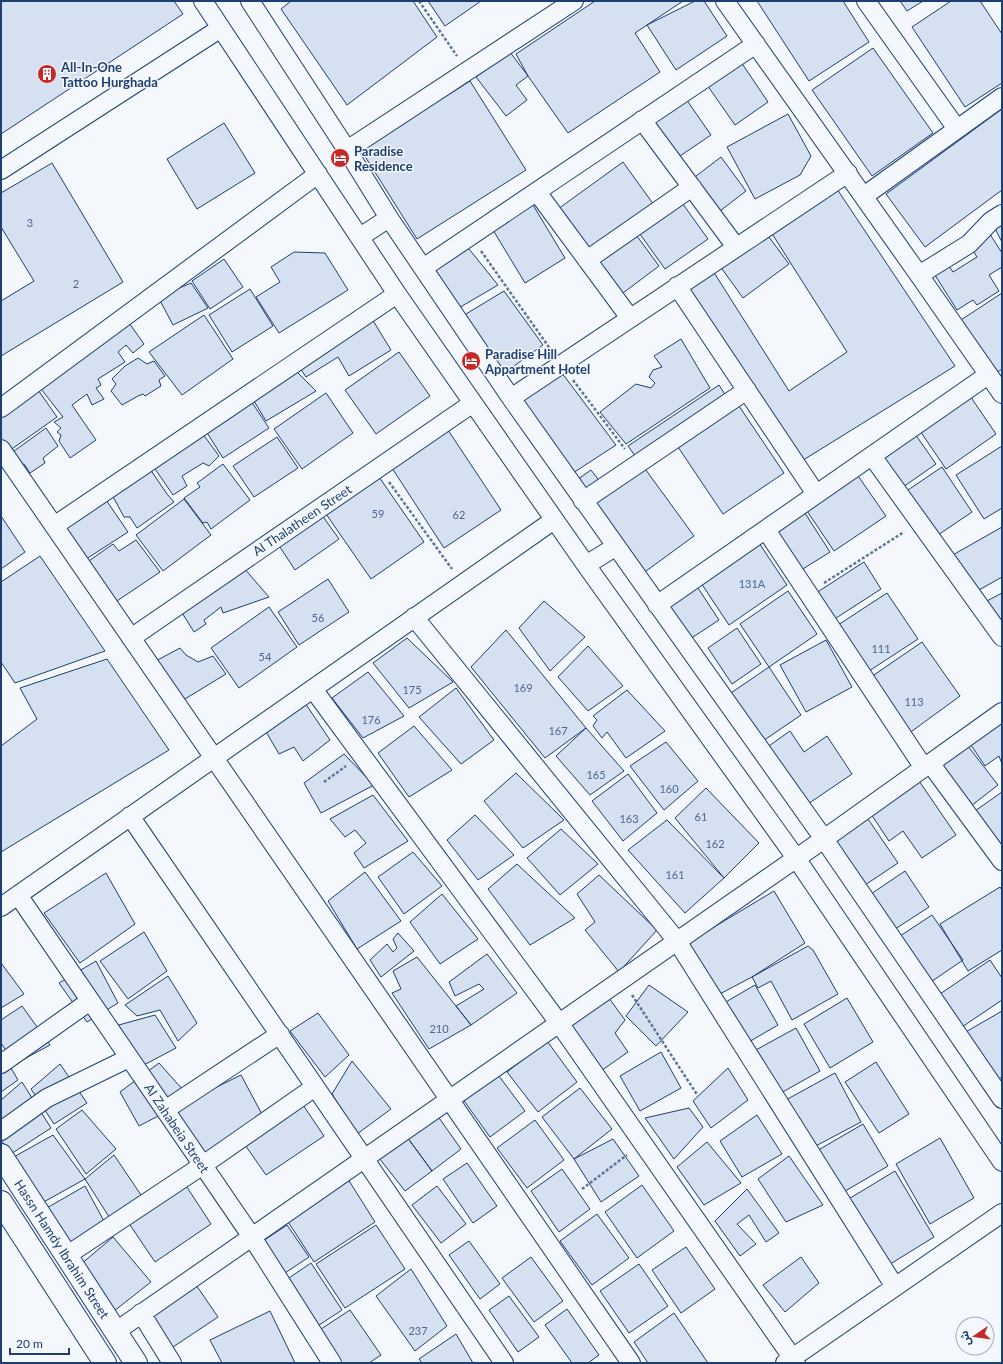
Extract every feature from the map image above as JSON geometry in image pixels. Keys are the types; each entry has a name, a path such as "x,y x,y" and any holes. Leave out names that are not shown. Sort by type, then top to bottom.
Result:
{"main road":[{"name":"Hassn Hamdy Ibrahim Street","path":"1,1156 136,1363"},
{"name":"Hassn Hamdy Ibrahim Street","path":"1,1202 105,1363"}],"street":[{"path":"203,1 398,294 473,403 554,520 796,858 1002,1162"},
{"path":"347,150 574,1"},
{"path":"866,1 957,129"},
{"path":"253,2 390,218 511,398 615,547 824,839 1002,1099"},
{"path":"734,4 756,44 1002,394"},
{"path":"1,170 222,28"},
{"path":"423,268 756,44"},
{"path":"864,196 1002,97"},
{"path":"642,120 736,247"},
{"path":"511,398 848,173"},
{"path":"1,408 318,174"},
{"path":"588,260 692,187"},
{"path":"537,192 630,318"},
{"path":"919,275 968,244 991,221 1002,214"},
{"path":"360,236 390,218"},
{"path":"677,286 816,494"},
{"path":"54,526 398,294"},
{"path":"657,605 988,375"},
{"path":"583,501 747,390"},
{"name":"Al Thalatheen Street","path":"131,638 473,403"},
{"path":"1,449 631,1363"},
{"path":"872,456 1002,637"},
{"path":"1,907 554,520"},
{"path":"766,530 808,594 927,765 1002,861"},
{"path":"586,565 615,547"},
{"path":"414,617 677,941 895,1287"},
{"path":"313,689 559,1023 643,1143 791,1361 1002,1213"},
{"path":"115,1332 824,839 1002,712"},
{"path":"130,816 504,1363"},
{"name":"Al Zahabeia Street","path":"18,895 252,1237 332,1363"},
{"path":"1,1064 90,1001"},
{"path":"165,1110 280,1034"},
{"path":"1,1131 47,1098 129,1058"},
{"path":"66,1256 203,1165 315,1087"},
{"path":"141,1313 172,1363"}],"path":[{"path":"419,1 467,72"},
{"path":"479,231 481,253 561,365 636,464"},
{"path":"379,468 463,584"},
{"path":"808,594 919,522"},
{"path":"324,782 361,755"},
{"path":"622,979 698,1096"},
{"path":"582,1189 643,1143"}],"building":[{"name":"All-In-One Tattoo Hurghada","path":"1,1 174,1 183,14 1,134"},
{"path":"291,1 413,1 437,37 347,105 281,9"},
{"path":"428,1 481,1 445,26"},
{"path":"595,1 683,1 635,33 660,72 568,133 528,76 516,54"},
{"path":"695,1 704,1 727,36 676,70 647,25"},
{"path":"757,1 843,1 869,42 809,81"},
{"path":"900,1 923,1 907,11"},
{"path":"951,1 980,1 1002,34 1002,83 965,107 912,27"},
{"path":"873,48 933,133 872,176 812,90"},
{"path":"510,52 528,76 516,85 527,100 506,116 476,77"},
{"path":"741,62 768,102 735,125 707,85"},
{"path":"470,81 526,170 417,239 361,150"},
{"path":"686,99 711,135 677,158 653,123"},
{"path":"1002,109 1002,190 925,247 886,194"},
{"path":"788,114 811,156 800,175 755,199 727,147"},
{"path":"224,123 255,173 197,209 167,159"},
{"path":"721,157 746,191 716,214 691,180"},
{"path":"623,162 654,205 589,252 558,209"},
{"path":"52,163 123,282 1,356 1,301 34,281 1,227 1,193"},
{"path":"837,189 955,366 800,462 686,289 713,271 789,391 847,352 771,232"},
{"path":"680,200 708,239 665,269 637,230"},
{"path":"533,205 565,258 525,283 493,230"},
{"path":"1002,216 1002,242 991,221"},
{"path":"988,231 1002,253 1002,267 989,275 999,291 977,305 973,300 957,310 933,272 947,263 953,272 977,257 969,244"},
{"path":"634,232 659,266 619,296 594,261"},
{"path":"766,233 789,264 743,298 720,266"},
{"path":"465,244 498,285 457,309 429,269"},
{"path":"294,252 325,253 348,290 279,333 256,297 280,282 271,267"},
{"path":"224,259 243,287 210,309 192,281"},
{"path":"191,283 208,308 173,325 158,297"},
{"path":"250,289 273,326 232,352 209,315"},
{"path":"504,291 543,345 503,374 461,317"},
{"path":"1002,293 1002,369 996,373 961,320"},
{"path":"204,315 233,359 182,395 149,352"},
{"path":"372,319 391,350 349,376 338,357 306,377 298,365"},
{"path":"127,320 144,344 133,353 126,345 118,352 125,362 98,379 101,385 96,388 104,399 92,405 87,394 72,405 96,440 70,458 59,441 61,435 57,432 61,428 54,422 63,417 38,385"},
{"path":"681,339 710,388 626,444 600,412 636,384 651,388 655,383 649,377 653,370 662,367 654,356"},
{"path":"399,352 430,396 376,434 345,390"},
{"path":"138,358 147,364 154,361 165,376 159,380 161,386 145,396 143,394 122,405 111,391 116,384 112,379 125,366"},
{"path":"294,369 316,391 266,421 251,396"},
{"path":"562,373 616,445 570,475 518,402"},
{"path":"719,385 726,396 638,460 628,446"},
{"path":"36,387 57,417 9,451 1,439 1,413"},
{"path":"326,393 353,433 302,469 274,429"},
{"path":"968,393 996,434 946,469 918,428"},
{"path":"249,398 269,428 223,458 204,428"},
{"path":"737,403 784,473 723,514 676,444"},
{"path":"46,428 58,446 43,458 45,463 30,473 24,464 19,467 10,454"},
{"path":"200,430 219,456 209,466 203,463 182,476 187,486 173,495 151,463"},
{"path":"448,430 501,510 444,548 392,468"},
{"path":"913,431 936,464 900,489 877,457"},
{"path":"277,437 298,468 254,497 233,466"},
{"path":"1002,446 1002,508 984,519 956,475"},
{"path":"223,464 250,500 211,529 207,522 203,523 184,498 200,487 197,483"},
{"path":"148,466 174,502 137,528 130,517 124,517 110,491"},
{"path":"643,466 694,536 642,574 591,504"},
{"path":"942,467 972,512 935,537 905,492"},
{"path":"591,470 601,483 585,496 574,482"},
{"path":"856,473 886,516 834,551 805,508"},
{"path":"377,474 424,542 371,579 324,511"},
{"path":"104,497 128,532 83,561 59,526"},
{"path":"184,499 211,535 163,571 136,535"},
{"path":"803,510 830,552 798,572 771,530"},
{"path":"319,511 339,539 295,570 276,541"},
{"path":"1,516 25,552 1,569"},
{"path":"1002,527 1002,577 972,594 951,556"},
{"path":"136,540 160,572 114,603 86,563 113,544 119,551"},
{"path":"757,540 787,585 729,625 699,580"},
{"path":"40,556 105,651 15,683 1,662 1,582"},
{"path":"864,562 881,589 833,620 816,593"},
{"path":"243,567 269,597 223,613 221,607 204,620 206,624 194,632 179,608"},
{"path":"328,579 349,612 299,645 278,612"},
{"path":"696,585 719,620 687,641 664,606"},
{"path":"788,591 817,634 769,667 740,624"},
{"path":"887,593 918,639 869,671 838,625"},
{"path":"1002,593 1002,632 985,602"},
{"path":"544,601 585,637 550,671 519,628"},
{"path":"269,607 297,647 239,688 211,648"},
{"path":"737,628 761,664 732,684 708,648"},
{"path":"506,630 586,728 545,758 471,667"},
{"path":"407,638 453,682 409,708 373,663"},
{"path":"826,640 852,687 806,712 780,665"},
{"path":"922,642 960,696 908,734 871,677"},
{"path":"588,646 623,686 588,711 558,677"},
{"path":"180,648 186,655 198,662 213,656 226,674 180,702 152,663"},
{"path":"107,659 169,750 1,852 1,746 37,719 20,688"},
{"path":"769,667 801,715 760,743 728,695"},
{"path":"368,672 404,716 363,738 332,698"},
{"path":"456,688 494,740 461,764 419,717"},
{"path":"627,690 665,731 626,758 607,732 602,738 593,726 597,720 593,716"},
{"path":"301,697 330,740 303,761 294,747 279,754 265,730"},
{"path":"1002,716 1002,764 999,756 985,766 967,739"},
{"path":"414,726 452,770 409,797 378,753"},
{"path":"586,728 624,771 590,795 556,756"},
{"path":"790,731 804,752 827,736 852,774 805,806 766,748"},
{"path":"964,741 998,785 967,809 933,765"},
{"path":"666,742 698,781 664,810 630,766"},
{"path":"344,754 374,785 321,813 304,783"},
{"path":"516,773 564,820 523,848 484,801"},
{"path":"628,774 657,813 623,841 592,801"},
{"path":"917,778 956,835 922,858 903,831 889,841 869,811"},
{"path":"706,788 759,843 724,878 675,818"},
{"path":"1002,792 1002,856 972,813"},
{"path":"373,795 408,841 364,868 354,853 366,843 355,830 345,837 330,819"},
{"path":"475,815 514,855 478,880 447,840"},
{"path":"866,816 898,863 862,887 830,840"},
{"path":"667,820 724,878 685,913 628,850"},
{"path":"561,829 598,864 560,895 527,858"},
{"path":"413,852 442,886 404,914 378,877"},
{"path":"517,864 575,918 530,945 488,889"},
{"path":"905,871 929,907 892,931 868,896"},
{"path":"365,872 401,921 357,949 328,901"},
{"path":"106,873 135,924 80,963 44,913"},
{"path":"599,875 657,930 619,972 585,930 595,922 577,894"},
{"path":"1000,887 1002,890 1002,950 968,971 940,924"},
{"path":"774,891 805,943 752,977 714,997 684,945"},
{"path":"442,894 478,939 440,964 410,922"},
{"path":"932,915 963,960 928,984 897,938"},
{"path":"144,932 167,971 128,999 100,961"},
{"path":"398,933 414,951 381,977 370,960 387,944 393,952 397,948 393,939"},
{"path":"808,946 813,950 838,994 792,1020 771,981 758,988 752,977"},
{"path":"487,954 517,993 471,1025 456,1006 484,989 479,984 455,996 449,982"},
{"path":"417,957 471,1025 429,1049 392,993 401,989 393,971"},
{"path":"990,960 1002,978 1002,1000 962,1027 940,994"},
{"path":"96,961 118,1003 87,1022 59,983"},
{"path":"1,963 24,994 1,1008"},
{"path":"168,976 197,1023 178,1041 160,1010 137,1016 125,1005"},
{"path":"649,985 688,1012 656,1046 626,1016"},
{"path":"755,985 778,1025 747,1043 724,1003"},
{"path":"606,994 625,1020 615,1033 628,1052 598,1073 568,1021"},
{"path":"847,998 873,1042 830,1068 804,1024"},
{"path":"22,1006 50,1045 15,1064 1,1043 1,1020"},
{"path":"1002,1011 1002,1077 992,1083 964,1033"},
{"path":"318,1013 349,1055 325,1077 290,1031"},
{"path":"155,1015 176,1048 142,1066 115,1026"},
{"path":"796,1028 820,1071 779,1094 754,1051"},
{"path":"547,1041 577,1082 538,1112 507,1072"},
{"path":"1,1051 18,1080 1,1092"},
{"path":"661,1052 681,1088 640,1111 620,1076"},
{"path":"352,1061 391,1109 357,1134 332,1094"},
{"path":"876,1062 909,1114 879,1133 845,1082"},
{"path":"159,1063 191,1099 139,1126 120,1092"},
{"path":"60,1064 87,1103 54,1124 31,1089"},
{"path":"728,1068 748,1100 711,1128 693,1101"},
{"path":"496,1072 525,1111 490,1137 462,1098"},
{"path":"835,1073 861,1122 810,1149 784,1101"},
{"path":"241,1075 264,1118 194,1167 164,1113"},
{"path":"22,1082 51,1128 11,1154 1,1140 1,1100"},
{"path":"580,1088 612,1129 574,1159 542,1117"},
{"path":"301,1102 324,1136 266,1175 243,1142"},
{"path":"689,1108 703,1127 674,1159 645,1118"},
{"path":"82,1110 116,1149 86,1174 56,1129"},
{"path":"437,1115 461,1149 432,1171 407,1137"},
{"path":"757,1115 782,1154 742,1177 720,1141"},
{"path":"535,1120 564,1160 527,1188 497,1148"},
{"path":"863,1124 888,1166 840,1194 815,1152"},
{"path":"53,1135 85,1179 40,1204 12,1158"},
{"path":"407,1137 432,1171 405,1191 379,1158"},
{"path":"940,1138 974,1198 930,1224 896,1164"},
{"path":"613,1139 639,1176 601,1202 574,1159"},
{"path":"707,1142 741,1183 704,1205 677,1167"},
{"path":"114,1155 143,1198 111,1220 85,1179"},
{"path":"789,1156 823,1205 786,1222 758,1179"},
{"path":"467,1163 497,1206 473,1223 443,1179"},
{"path":"562,1169 590,1209 559,1232 531,1191"},
{"path":"895,1171 934,1237 887,1266 847,1200"},
{"path":"346,1176 375,1222 314,1262 285,1217"},
{"path":"183,1181 211,1224 155,1262 126,1219"},
{"path":"642,1185 674,1231 637,1258 605,1212"},
{"path":"85,1186 105,1223 67,1249 45,1209"},
{"path":"437,1186 466,1224 441,1243 412,1205"},
{"path":"747,1189 779,1233 766,1242 749,1215 737,1224 756,1244 740,1256 715,1221"},
{"path":"597,1214 629,1258 592,1285 560,1241"},
{"path":"287,1225 309,1257 285,1273 263,1241"},
{"path":"376,1225 405,1269 345,1308 316,1264"},
{"path":"113,1237 151,1282 114,1311 80,1265"},
{"path":"469,1241 500,1284 480,1299 449,1255"},
{"path":"686,1247 715,1289 681,1313 652,1270"},
{"path":"531,1257 563,1301 534,1322 502,1278"},
{"path":"801,1257 819,1283 785,1312 763,1285"},
{"path":"311,1263 342,1310 313,1329 283,1282"},
{"path":"639,1264 668,1306 629,1333 600,1291"},
{"path":"411,1269 447,1326 415,1351 376,1296"},
{"path":"194,1282 218,1317 170,1349 146,1314"},
{"path":"509,1296 539,1337 518,1352 489,1310"},
{"path":"567,1309 599,1355 588,1363 572,1363 545,1325"},
{"path":"350,1310 381,1355 369,1363 335,1363 315,1333"},
{"path":"270,1311 295,1363 222,1363 210,1340"},
{"path":"674,1313 708,1363 648,1363 634,1342"},
{"path":"456,1334 473,1363 422,1363 419,1359"}],"place":[{"name":"All-In-One Tattoo Hurghada","path":"47,74"},
{"name":"Paradise Residence","path":"340,158"},
{"name":"Paradise Hill Appartment Hotel","path":"471,361"}]}
